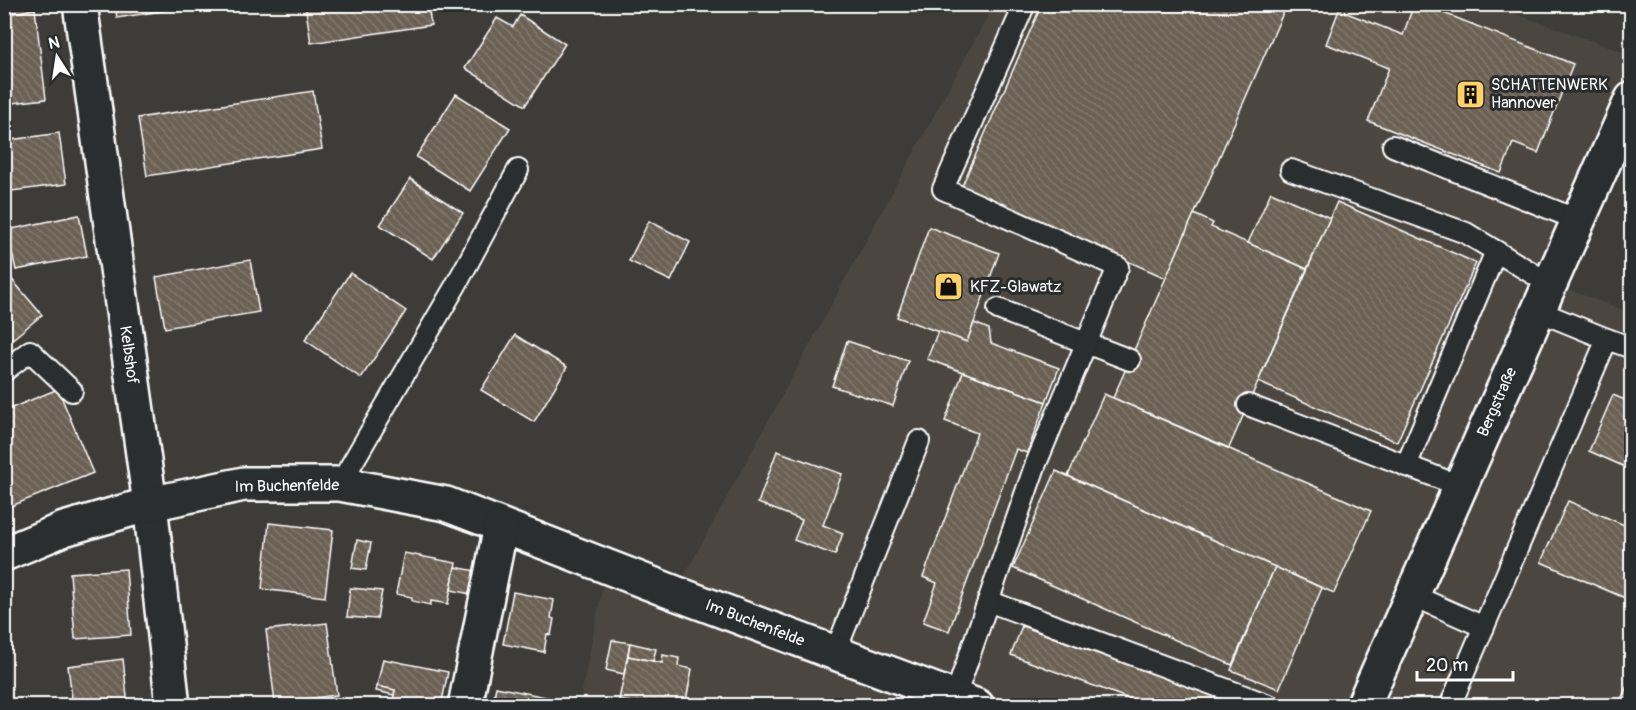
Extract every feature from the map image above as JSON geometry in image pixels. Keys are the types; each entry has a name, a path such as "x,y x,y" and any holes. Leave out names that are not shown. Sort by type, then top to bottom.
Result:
{"street":[{"name":"Kelbshof","path":"80,4 150,504 173,705"},
{"name":"Bergstraße","path":"1363,705 1632,99"},
{"name":"Im Buchenfelde","path":"4,554 64,529 150,504 244,484 340,484 446,504 966,701"},
{"path":"465,705 501,526"}],"lane":[{"path":"966,701 988,601 1035,466 1119,267 943,189 1024,6"},
{"path":"1394,146 1578,220"},
{"path":"340,484 450,295 518,170"},
{"path":"1291,170 1466,233 1496,251 1544,297 1607,339 1632,348"},
{"path":"1406,466 1496,251"},
{"path":"998,309 1130,360"},
{"path":"1450,705 1607,339"},
{"path":"4,371 30,351 72,391"},
{"path":"1248,405 1460,486"},
{"path":"835,653 919,441"},
{"path":"1412,595 1484,627"},
{"path":"988,601 1271,705"}],"shaded area":[{"path":"994,5 1491,5 1631,55 1631,99 1550,283 1631,313 1631,705 579,706 602,590 602,565 675,593"}],"building":[{"path":"4,4 34,4 35,9 4,15"},
{"path":"115,4 207,4 117,18"},
{"path":"305,4 428,4 431,25 311,43"},
{"path":"1042,4 1287,4 1166,278 961,188"},
{"name":"SCHATTENWERK Hannover","path":"1414,4 1421,4 1573,64 1538,153 1513,143 1501,173 1368,121 1389,68 1326,44 1339,10 1403,35"},
{"path":"35,9 46,99 4,104 4,15"},
{"path":"520,15 565,44 525,106 465,68 497,18 513,27"},
{"path":"313,91 322,149 147,176 138,118"},
{"path":"456,94 510,128 470,191 416,157"},
{"path":"59,133 66,184 4,192 4,141"},
{"path":"410,179 463,213 433,259 380,225"},
{"path":"1271,192 1330,218 1307,269 1248,243"},
{"path":"1337,202 1476,263 1397,442 1258,382"},
{"path":"1194,214 1213,223 1211,227 1307,269 1229,448 1113,398"},
{"path":"79,215 87,256 16,270 7,230"},
{"path":"649,221 690,242 671,281 629,261"},
{"path":"929,227 999,253 967,342 897,317"},
{"path":"250,260 259,312 165,328 156,277"},
{"path":"4,270 42,315 4,346"},
{"path":"350,273 406,311 361,378 305,340"},
{"path":"974,323 989,329 991,343 1059,368 1046,402 927,359 938,331 967,342"},
{"path":"515,335 567,367 534,422 481,390"},
{"path":"847,341 908,361 893,406 832,386"},
{"path":"963,372 1046,402 1027,453 1016,449 949,631 923,622 937,583 923,577 977,433 945,421"},
{"path":"58,389 93,473 4,509 4,411"},
{"path":"1104,394 1371,511 1334,593 1068,476"},
{"path":"1613,395 1632,403 1632,470 1589,451"},
{"path":"777,451 842,474 823,525 843,533 835,555 794,540 802,520 758,503"},
{"path":"1056,471 1275,567 1232,665 1013,568"},
{"path":"1568,501 1629,527 1632,521 1632,601 1541,562"},
{"path":"269,523 333,530 325,597 262,589"},
{"path":"357,540 371,543 366,570 352,568"},
{"path":"404,553 456,563 448,604 431,601 431,605 412,601 412,597 396,594"},
{"path":"455,567 481,572 476,595 451,590"},
{"path":"1275,567 1322,588 1279,689 1231,670"},
{"path":"126,569 131,635 75,639 70,573"},
{"path":"350,588 382,591 377,619 347,617"},
{"path":"513,592 554,600 551,635 547,634 544,652 503,644"},
{"path":"327,623 337,695 275,703 266,630"},
{"path":"1022,626 1230,702 1229,706 1148,706 1011,655"},
{"path":"612,640 630,643 624,674 606,670"},
{"path":"630,643 656,649 653,661 628,656"},
{"path":"663,655 679,658 678,666 692,669 685,706 648,706 619,700 628,656 662,663"},
{"path":"123,659 128,706 73,706 68,666"},
{"path":"383,659 448,672 441,706 392,706 395,690 377,686"},
{"path":"1632,675 1632,706 1618,706"},
{"path":"377,686 395,690 394,695 376,691"},
{"path":"496,687 556,699 555,706 492,706"}],"place":[{"name":"SCHATTENWERK Hannover","path":"1470,94"},
{"name":"KFZ-Glawatz","path":"949,287"}]}
